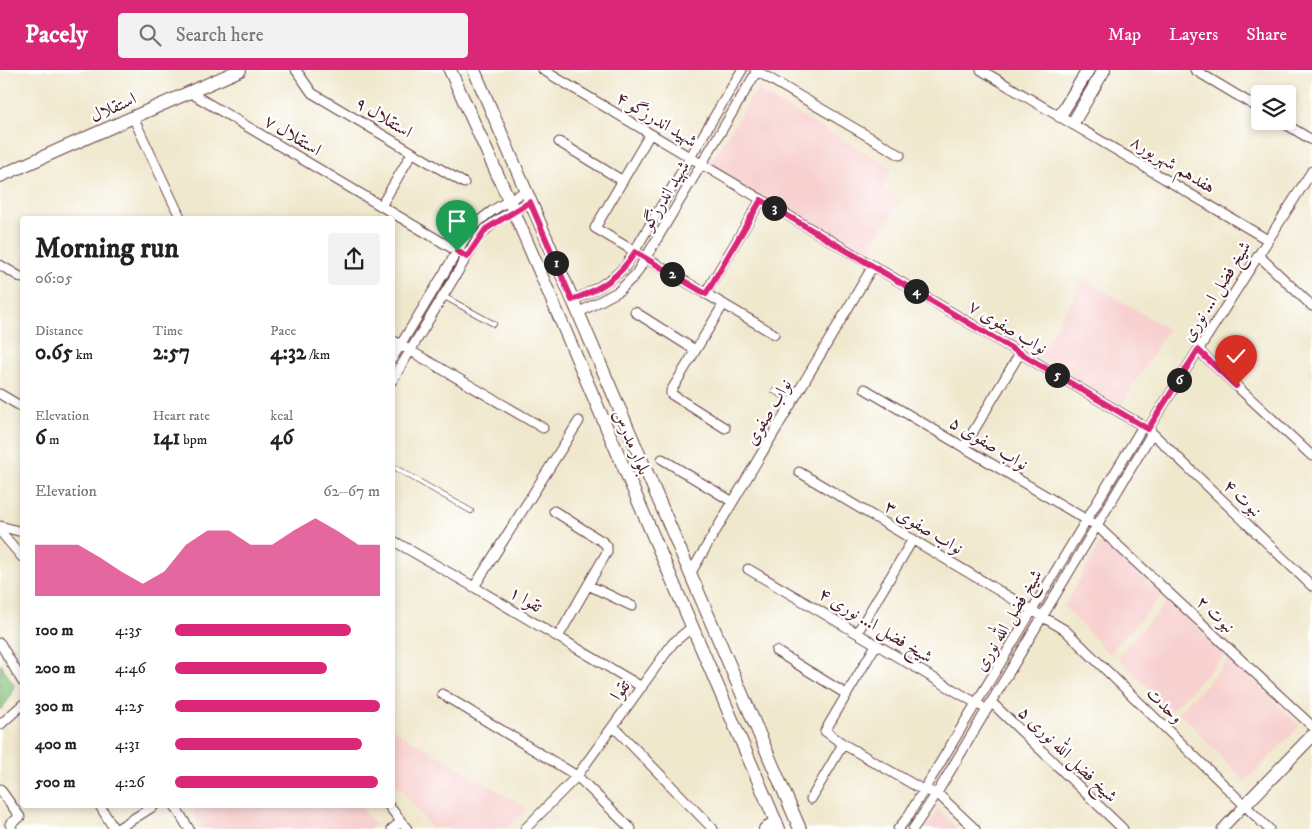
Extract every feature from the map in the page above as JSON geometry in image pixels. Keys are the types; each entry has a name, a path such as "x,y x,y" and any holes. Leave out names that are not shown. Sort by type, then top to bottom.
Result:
{"main road":[{"name":"استقلال","path":"0,176 240,70"},
{"name":"بلوار مدرس","path":"450,70 512,206 778,825"},
{"name":"بلوار مدرس","path":"474,70 800,829"},
{"path":"1060,116 1088,70"},
{"path":"1073,123 1104,70"},
{"path":"1245,805 1312,736"},
{"path":"765,829 778,825"}],"street":[{"name":"استقلال ۹","path":"296,70 312,93 464,183"},
{"name":"شهید اندرزگو ۴","path":"543,70 761,200"},
{"path":"572,300 592,292 610,281 626,267 742,70"},
{"name":"هفدهم شهریور۸","path":"981,70 1268,240"},
{"path":"1195,70 1251,104"},
{"path":"756,71 900,155"},
{"name":"شهید اندرزگو","path":"578,314 619,291 636,274 756,71"},
{"name":"استقلال ۷","path":"189,92 467,257"},
{"path":"133,117 180,216"},
{"path":"1295,130 1312,140"},
{"path":"650,134 594,228 774,334"},
{"path":"559,142 622,181"},
{"path":"381,206 412,153"},
{"name":"شیخ فضل ا... نوری","path":"1148,429 1312,171"},
{"path":"528,196 512,206 477,221 397,342 544,428"},
{"path":"706,294 761,200"},
{"name":"نواب صفوی ۷","path":"761,200 1148,429"},
{"path":"395,376 486,229 512,206"},
{"path":"1258,255 1312,306"},
{"path":"0,265 20,277"},
{"name":"نواب صفوی","path":"690,574 873,266"},
{"path":"723,304 670,394 725,428"},
{"path":"635,312 695,350"},
{"path":"1198,350 1312,456"},
{"path":"964,447 1020,353"},
{"name":"نواب صفوی ۵","path":"865,388 1097,526"},
{"path":"0,395 20,406"},
{"path":"474,587 579,421"},
{"name":"شیخ فضل الله نوری","path":"898,829 907,818 1087,520 1148,429"},
{"name":"شیخ فضل الله نوری","path":"913,829 1097,526 1148,429"},
{"name":"نبوت ۴","path":"1148,429 1312,586"},
{"path":"662,459 733,502"},
{"name":"نواب صفوی ۳","path":"799,472 1033,610"},
{"path":"554,511 607,546 607,552 558,637"},
{"path":"0,526 20,531"},
{"name":"نبوت ۲","path":"1097,526 1312,726"},
{"path":"0,531 20,555"},
{"path":"857,633 912,539"},
{"name":"تقوا ۱","path":"395,542 642,687"},
{"name":"شیخ فضل ا... نوری ۴","path":"748,569 976,704 989,706"},
{"path":"588,585 632,606"},
{"name":"وحدت","path":"1033,610 1065,630 1269,829"},
{"name":"تقوا","path":"526,829 578,776 673,643 692,627"},
{"path":"0,643 20,678"},
{"path":"876,645 825,731 843,744 923,790 936,793 975,829"},
{"path":"776,651 846,694"},
{"path":"442,694 578,776 630,829"},
{"name":"شیخ فضل‌ الله نوری ۵","path":"989,706 1123,829"},
{"path":"0,726 20,707"},
{"path":"614,727 714,829"},
{"path":"812,799 843,744"},
{"path":"0,789 20,817 8,827"},
{"path":"1222,829 1245,805"},
{"path":"101,808 116,829 151,808"},
{"path":"176,808 189,829"},
{"path":"391,808 404,825 392,829"}],"lane":[{"path":"443,296 494,324"},
{"path":"774,391 792,402"},
{"path":"395,468 471,511"}],"shaded area":[{"path":"756,90 892,168 882,187 900,201 863,260 707,168"},
{"path":"1085,279 1168,329 1120,407 1037,357"},
{"path":"1104,537 1162,596 1109,654 1064,606"},
{"path":"1169,600 1225,655 1171,711 1117,657"},
{"path":"1230,659 1300,726 1245,782 1179,712"},
{"path":"395,730 527,808 507,829 432,829 395,782"},
{"path":"190,808 362,808 375,825 369,829 203,829"},
{"path":"938,809 958,829 926,829"}],"green space":[{"path":"0,664 14,685 9,699 0,710"}],"route":[{"path":"457,251 467,257 478,238 486,229 530,202 572,300 592,292 610,281 626,267 635,252 706,294 761,200 1148,429 1198,350 1236,386"}]}
